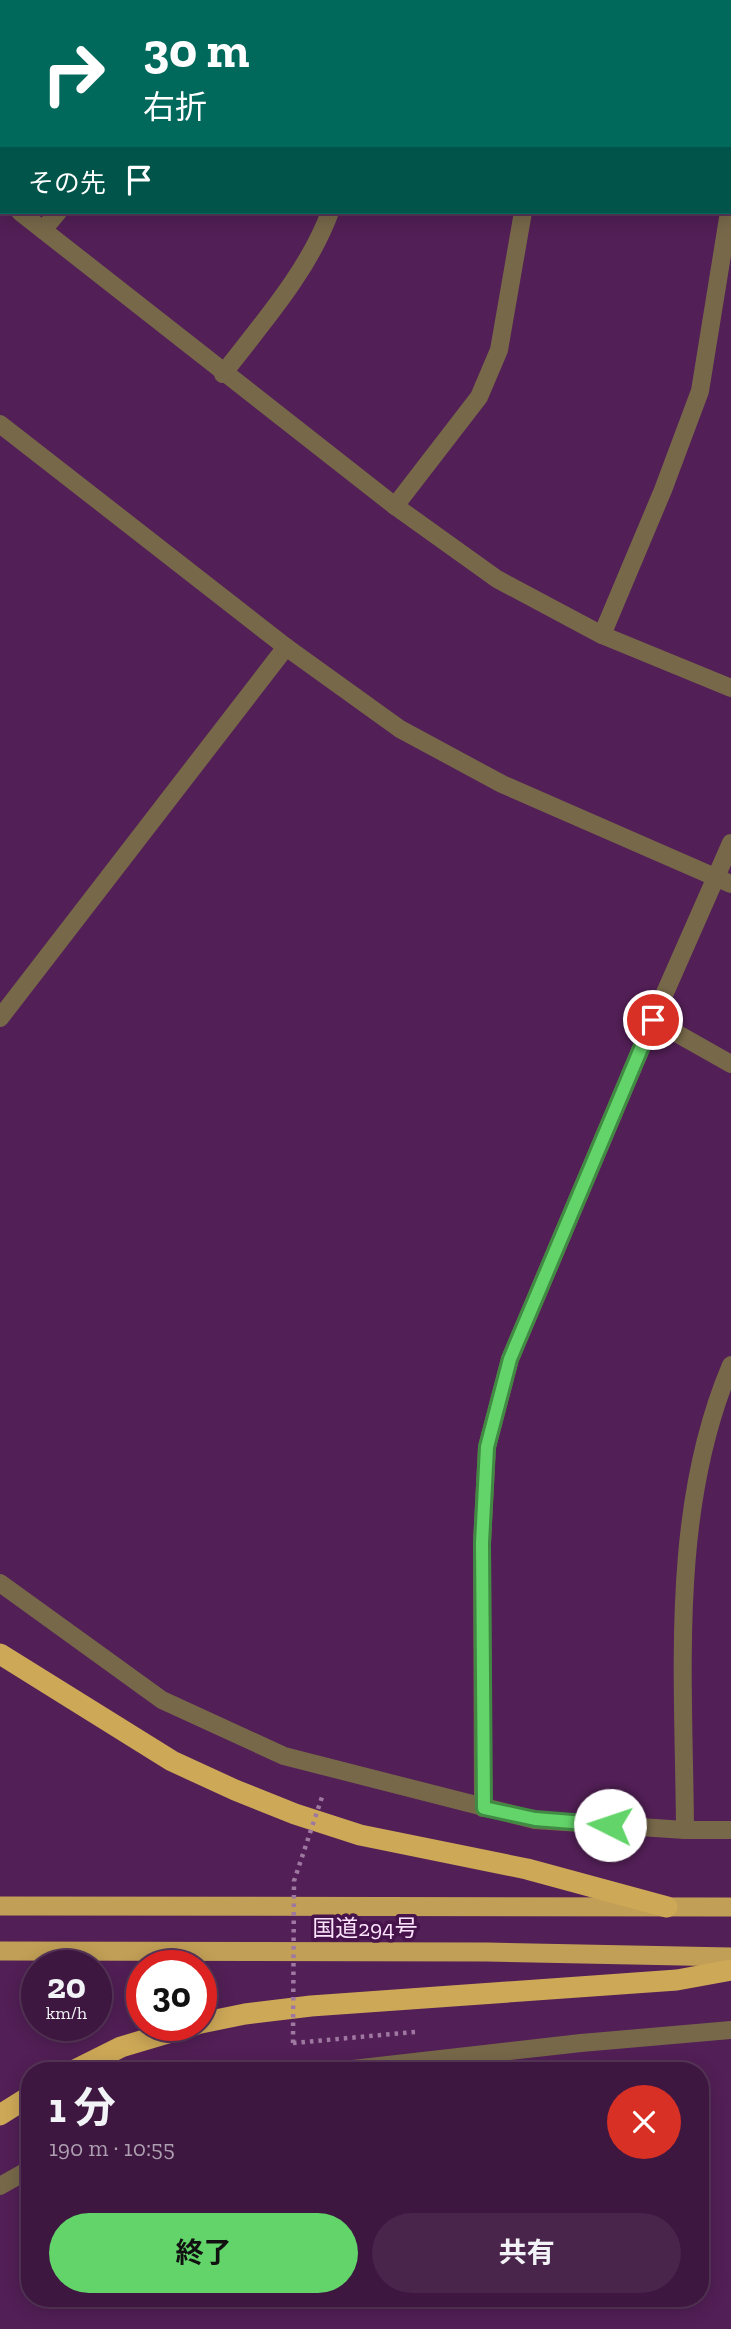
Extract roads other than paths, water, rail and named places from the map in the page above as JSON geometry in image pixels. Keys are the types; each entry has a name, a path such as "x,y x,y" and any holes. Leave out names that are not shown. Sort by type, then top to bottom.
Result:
{"highway":[{"path":"0,1654 172,1760 235,1790 295,1814 360,1835 527,1869 667,1907"},
{"name":"国道294号","path":"0,1906 731,1907"},
{"name":"国道294号","path":"0,1951 487,1952 731,1957"},
{"path":"217,2020 311,2006 677,1980 731,1970"},
{"path":"91,2062 121,2047 141,2041"},
{"path":"0,2115 21,2102"}],"street":[{"path":"23,214 395,506 498,579 602,635 731,688"},
{"path":"43,230 56,214"},
{"path":"223,373 286,292 321,236 329,214"},
{"path":"395,506 479,397 499,349 523,214"},
{"path":"602,635 663,490 699,391 728,214"},
{"path":"0,424 286,647 400,729 502,784 724,881"},
{"path":"0,1018 286,647"},
{"path":"484,1808 482,1543 487,1447 510,1359 653,1020 724,881 731,843"},
{"path":"653,1020 731,1063"},
{"path":"685,1830 683,1598 696,1483 719,1394 731,1365"},
{"path":"0,1584 162,1700 284,1756 535,1819 685,1830 731,1830"},
{"path":"414,2062 581,2043 731,2030"},
{"path":"0,2186 21,2174"}]}
